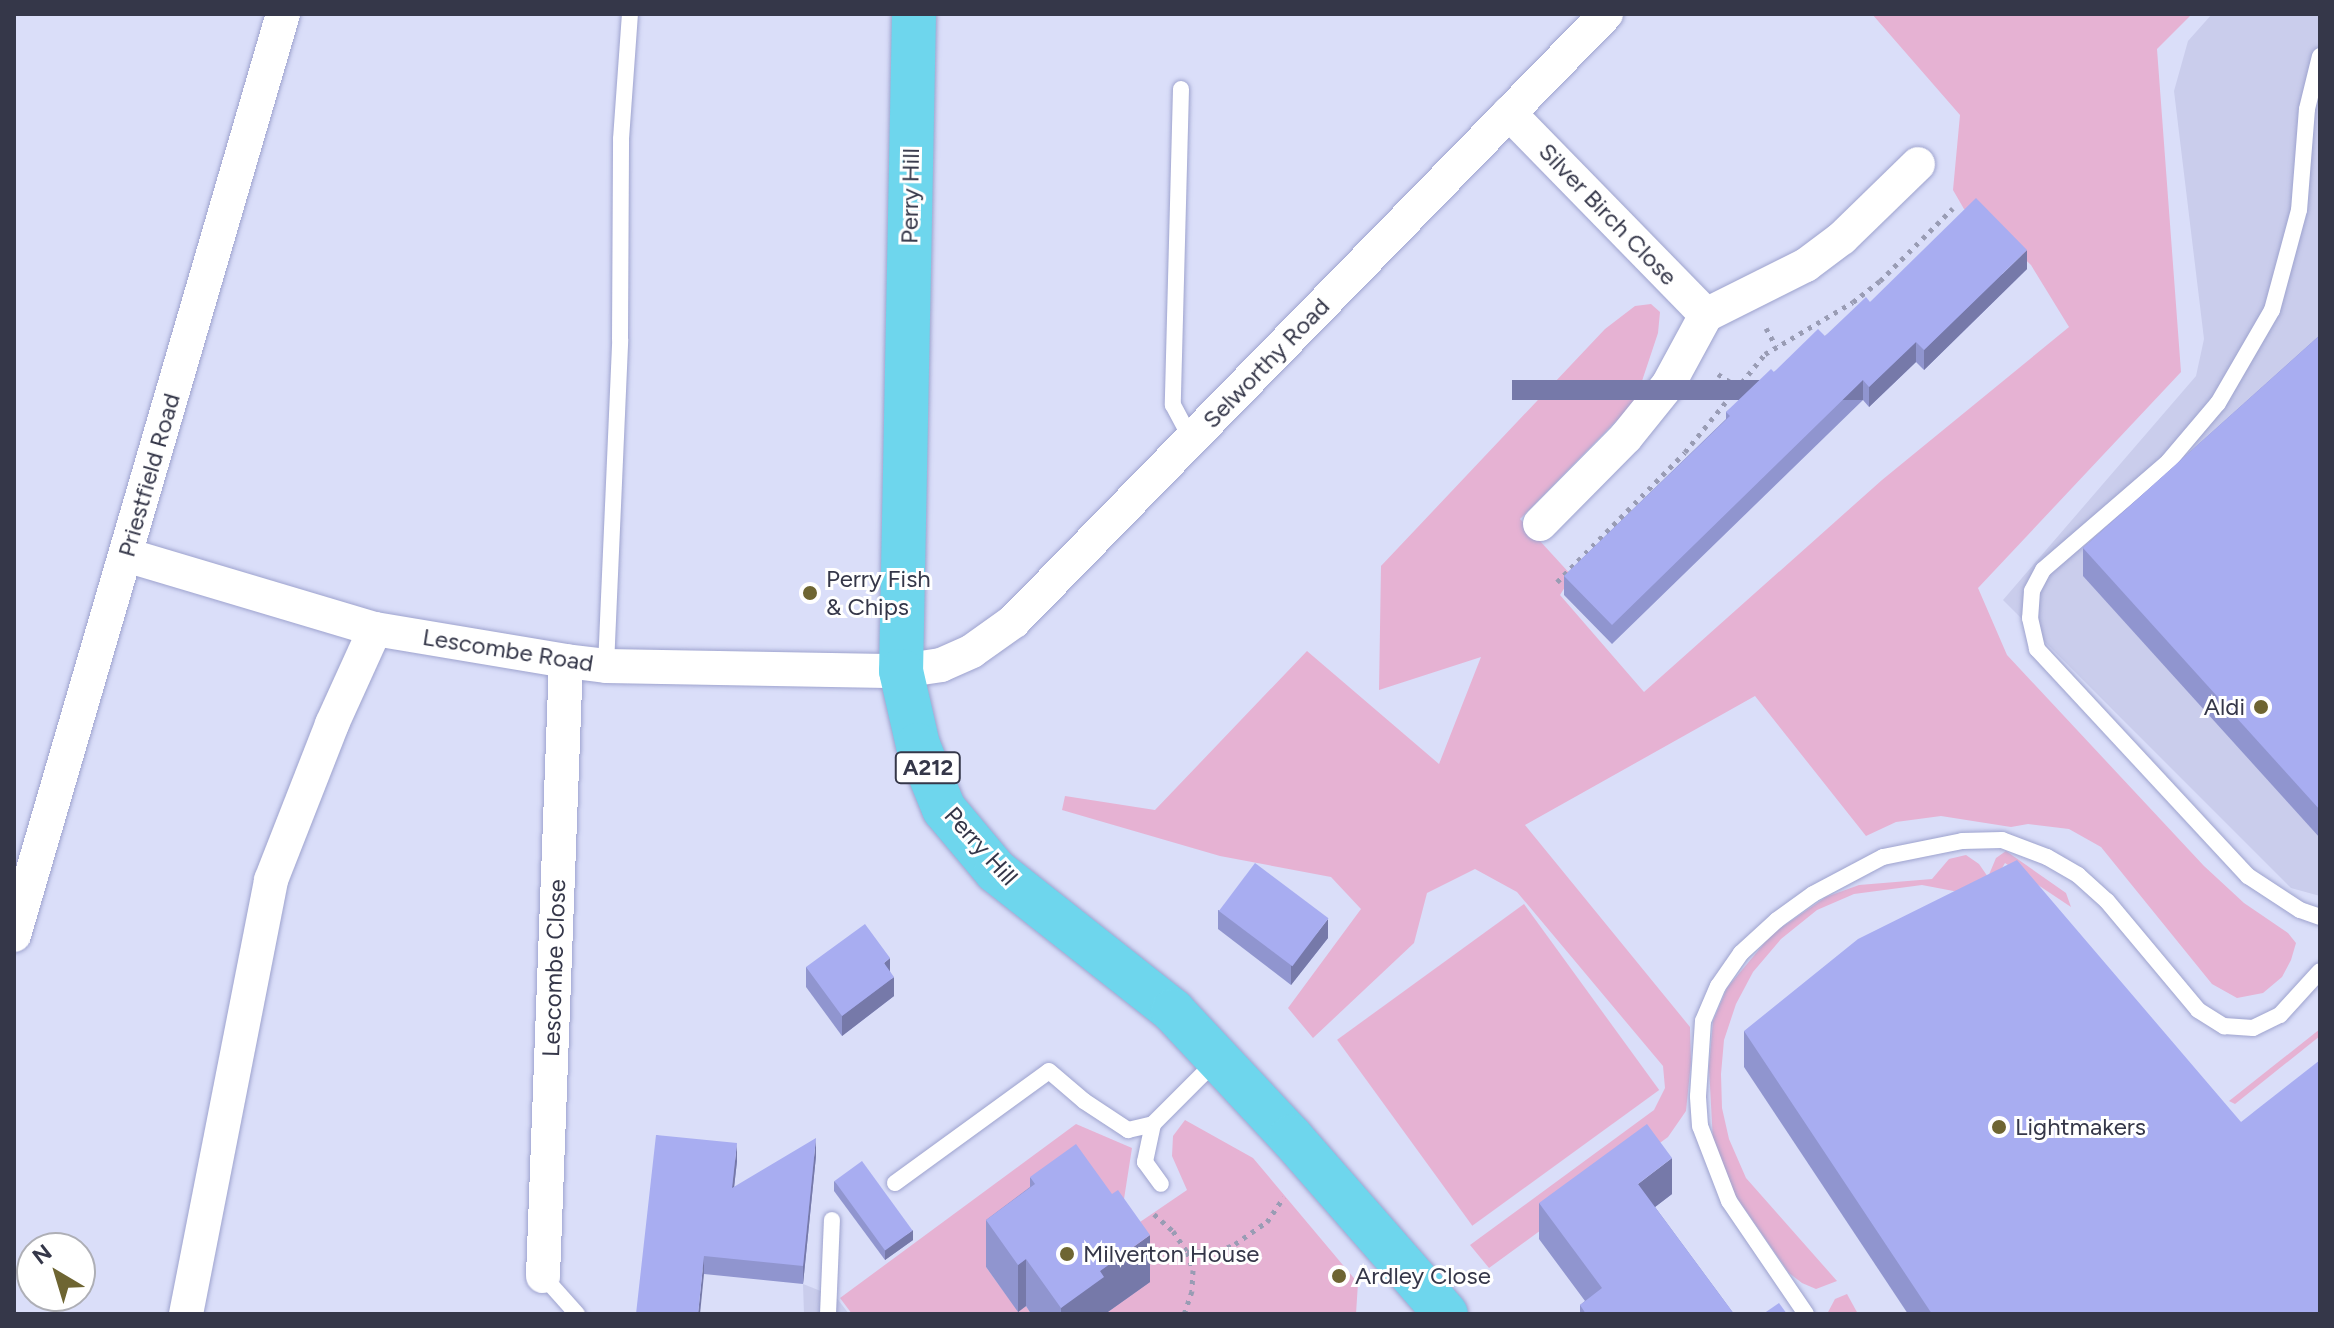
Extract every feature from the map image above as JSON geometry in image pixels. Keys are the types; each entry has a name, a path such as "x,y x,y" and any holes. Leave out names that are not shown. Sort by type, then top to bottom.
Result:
{"main road":[{"name":"Perry Hill","path":"914,14 901,671 918,745 944,809 996,871 1173,1011 1444,1313"}],"street":[{"name":"Priestfield Road","path":"14,935 283,14"},
{"name":"Selworthy Road","path":"901,671 941,665 972,651 1014,621 1606,14"},
{"name":"Silver Birch Close","path":"1509,113 1706,315"},
{"path":"1540,524 1626,437 1668,385 1706,315 1806,265 1842,238 1918,164"},
{"name":"Lescombe Road","path":"126,555 375,629 566,661 606,666 901,671"},
{"path":"186,1314 271,880 332,724 375,629"},
{"name":"Lescombe Close","path":"543,1276 566,661"}],"lane":[{"path":"606,666 620,339 621,139 630,14"},
{"path":"2320,56 2307,109 2299,210 2272,310 2218,403 2168,462 2043,570 2032,591 2030,618 2037,649 2248,876 2300,910 2320,917"},
{"path":"1181,89 1173,405 1192,440"},
{"path":"1806,1314 1729,1201 1700,1126 1698,1096 1703,1021 1718,986 1741,953 1813,894 1883,857 1949,842 2002,840 2047,857 2078,875 2107,901 2198,1010 2224,1026 2253,1028 2280,1015 2320,971"},
{"path":"895,1183 1049,1071 1084,1101 1128,1130 1153,1124 1218,1059"},
{"path":"1153,1124 1145,1162 1161,1184"},
{"path":"828,1314 832,1220"},
{"path":"543,1276 577,1314"}],"path":[{"path":"1557,582 1685,452 1765,354 1853,302 1880,281 1953,208"},
{"path":"1187,1252 1218,1251 1250,1236 1267,1222 1287,1193 1318,1169"},
{"path":"1150,1211 1173,1231 1187,1252 1193,1270 1192,1291 1184,1314"}],"shaded area":[{"path":"1872,14 2192,14 2157,49 2181,372 1978,588 2007,655 2204,866 2244,903 2288,933 2296,943 2291,960 2282,977 2263,993 2237,998 2212,984 2101,847 2069,829 2028,824 2011,827 1941,816 1896,822 1866,836 1755,696 1525,825 1690,1027 1691,1062 1686,1111 1668,1137 1489,1268 1470,1245 1654,1110 1665,1088 1663,1066 1517,892 1475,869 1427,893 1414,943 1313,1038 1288,1008 1361,909 1331,877 1220,856 1062,810 1065,796 1155,810 1307,651 1439,764 1481,657 1379,690 1381,566 1605,329 1635,306 1651,304 1660,312 1658,333 1637,396 1638,407 1616,421 1520,519 1572,576 1560,595 1644,692 1882,480 2069,327 2031,265 1975,211 1964,209 1953,190 1960,115"},
{"path":"2212,14 2320,14 2320,896 2291,888 2003,600 2196,376 2204,339 2174,91 2188,41"},
{"path":"2006,851 2066,893 2071,907 2005,863 1985,897 1922,885 1854,894 1817,910 1781,939 1753,972 1736,1004 1724,1040 1721,1074 1722,1108 1729,1139 1746,1178 1837,1281 1816,1289 1802,1283 1789,1273 1726,1182 1713,1142 1709,1067 1713,1021 1727,988 1772,934 1826,897 1859,885 1932,879 1949,859 1966,855 1979,864 1988,877 1996,858"},
{"path":"1524,904 1659,1090 1472,1226 1337,1040"},
{"path":"2320,1029 2320,1036 2235,1104 2229,1101"},
{"path":"1185,1120 1253,1158 1358,1283 1356,1314 1105,1314 1149,1282 1118,1237 1187,1190 1172,1156 1173,1136"},
{"path":"1076,1124 1132,1148 1124,1199 986,1267 1018,1311 1026,1306 1031,1314 852,1314 840,1298"},
{"path":"803,1284 836,1297 849,1314 804,1314"},
{"path":"1847,1294 1858,1314 1827,1314 1835,1299"}],"building":[{"path":"1976,198 2027,250 1924,350 1916,342 1869,387 1863,380 1612,625 1564,576 1730,416 1726,412 1771,369 1774,372 1818,329 1825,336 1866,297 1870,302"},
{"name":"Aldi","path":"2320,335 2320,810 2083,548"},
{"name":"Lightmakers","path":"2017,860 2241,1122 2320,1060 2320,1314 1932,1314 1744,1031 1858,939"},
{"path":"1255,863 1328,918 1292,966 1219,911"},
{"path":"865,924 890,958 884,963 894,977 842,1016 806,967"},
{"path":"1647,1124 1672,1158 1638,1184 1734,1314 1586,1314 1580,1305 1602,1288 1539,1203"},
{"path":"656,1135 737,1143 732,1188 816,1138 803,1266 704,1256 698,1314 636,1314"},
{"path":"1076,1144 1112,1194 1118,1190 1150,1235 1100,1271 1104,1277 1061,1308 1026,1259 1018,1265 986,1220 1035,1184 1030,1177"},
{"path":"862,1161 913,1231 885,1251 834,1181"},
{"path":"1779,1303 1787,1314 1763,1314"}],"place":[{"name":"Perry Fish & Chips","path":"810,593"},
{"name":"Aldi","path":"2261,707"},
{"name":"Lightmakers","path":"1999,1127"},
{"name":"Milverton House","path":"1067,1254"},
{"name":"Ardley Close","path":"1339,1276"}]}
